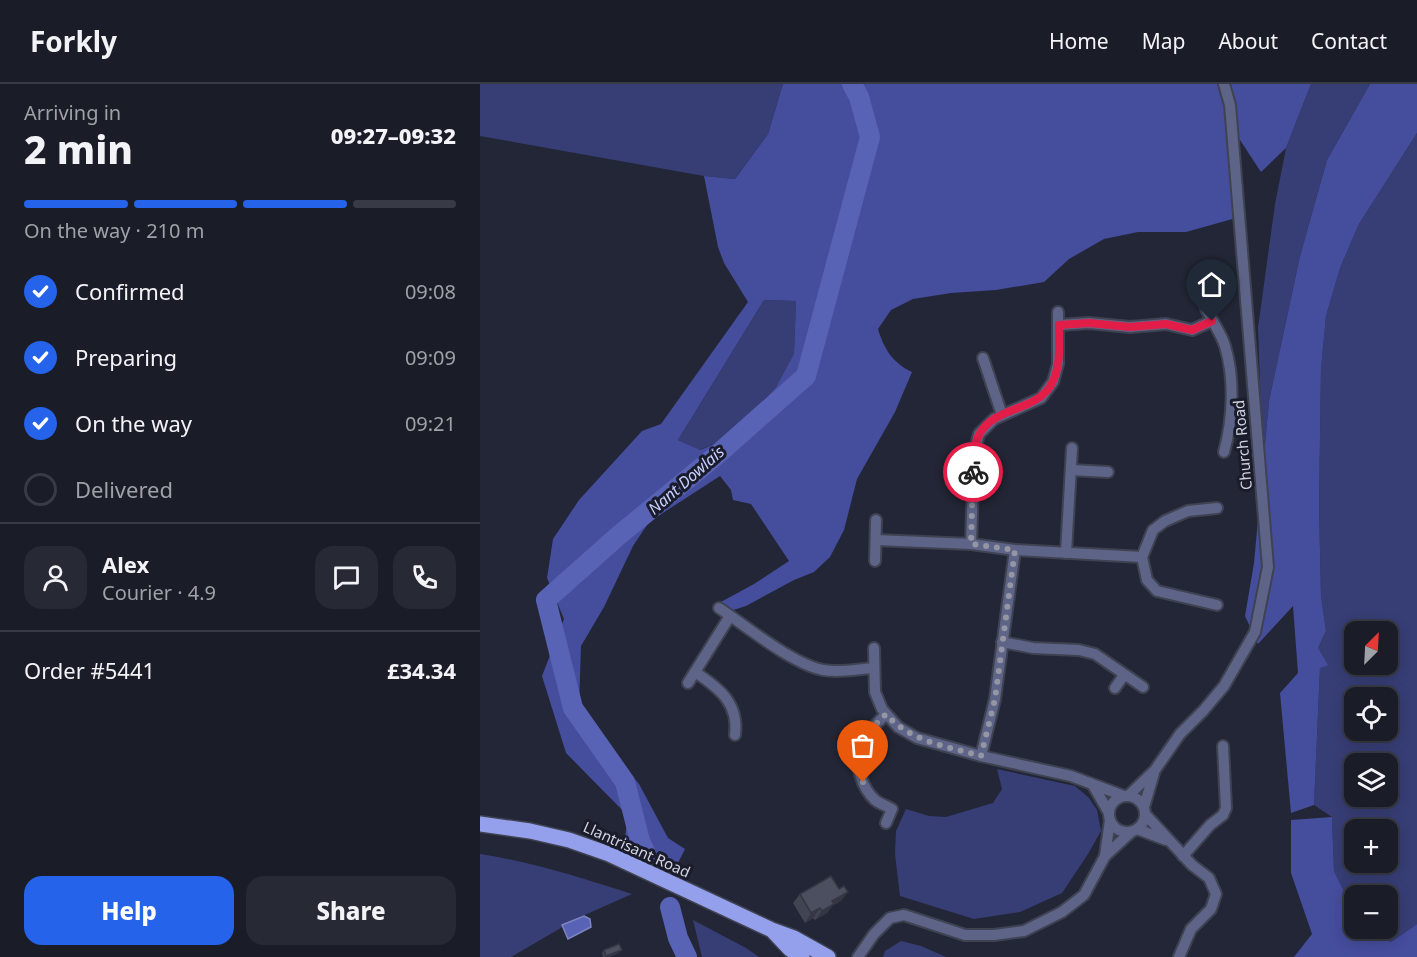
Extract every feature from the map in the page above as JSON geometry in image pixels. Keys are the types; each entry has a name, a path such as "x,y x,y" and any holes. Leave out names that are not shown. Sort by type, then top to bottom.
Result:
{"main road":[{"name":"Llantrisant Road","path":"480,824 530,831 569,840 609,854 772,930 794,938 828,957"},
{"name":"Llantrisant Road","path":"772,930 790,949 802,957"}],"street":[{"name":"Church Road","path":"1126,796 1155,770 1180,734 1224,686 1255,632 1268,567 1230,105 1224,84"},
{"path":"1206,309 1225,346 1230,375 1231,415 1224,452"},
{"path":"971,544 974,453 979,434 994,419 1041,398 1053,382 1058,364 1058,312"},
{"path":"1059,325 1089,323 1130,327 1166,324 1192,330 1212,321"},
{"path":"983,358 1002,415"},
{"path":"1066,553 1072,448"},
{"path":"1071,470 1108,472"},
{"path":"1217,508 1188,511 1165,521 1153,530 1142,557 1147,580 1156,591 1217,605"},
{"path":"875,561 876,520"},
{"path":"876,540 971,544 1015,550 1142,557"},
{"path":"981,756 995,699 1015,550"},
{"path":"719,608 788,654 811,666 825,670 874,668"},
{"path":"688,683 730,616"},
{"path":"1002,642 1033,648 1095,654 1143,687"},
{"path":"874,648 875,692 882,709 898,727 917,738 981,756 1071,776 1093,786 1136,798 1169,841 1209,878 1216,894 1211,909 1191,929 1179,957"},
{"path":"695,672 727,697 737,722 735,735"},
{"path":"1115,688 1124,675"},
{"path":"886,714 871,729 860,747 858,764 863,782 876,800 892,809 886,824"},
{"path":"1183,856 1210,825 1223,815 1226,808 1222,746"},
{"name":"Church Road","path":"1144,811 1155,770"},
{"path":"1093,786 1118,830 1134,830 1169,841"},
{"path":"1105,856 1109,817 1114,802 1126,796"},
{"path":"858,957 874,934 891,918 904,915 965,934 994,935 1024,931 1062,912 1084,895 1105,856 1144,820 1144,811"}],"shaded area":[{"path":"480,84 783,84 768,134 735,179 704,176 480,136"},
{"path":"783,84 1311,84 1286,148 1261,172 1240,140 1229,149 1236,218 1186,232 1138,232 1104,239 1069,259 1044,282 913,299 891,310 878,329 880,336 894,360 912,372 895,412 857,479 844,530 830,557 814,572 746,606 724,613 719,603 789,561 751,504 733,500 731,490 720,476 649,522 633,546 604,607 581,646 579,706 639,784 668,838 685,849 673,873 623,851 628,816 566,753 542,676 564,619 547,578 553,539 579,500 642,431 661,424 748,302 724,263 718,247 704,176 735,179 768,134","holes":["764,300 796,301 794,354 776,387 731,437 700,450 678,440"]},
{"path":"1311,84 1370,84 1327,160 1300,256 1269,401 1263,466 1258,328 1275,204 1286,148"},
{"path":"1370,84 1417,84 1417,133 1359,224 1340,268 1326,316 1321,369 1319,506 1321,596 1326,631 1318,648 1328,665 1320,668 1314,805 1291,813 1280,693 1298,673 1293,606 1258,644 1245,616 1254,563 1269,401 1300,256 1327,160"},
{"path":"1417,133 1417,924 1398,937 1398,885 1344,885 1344,891 1334,871 1332,817 1314,805 1320,668 1318,648 1326,631 1321,596 1319,506 1321,369 1326,316 1340,268 1359,224"},
{"path":"764,300 796,301 794,355 776,387 731,437 699,450 678,440"},
{"path":"997,769 1075,786 1089,798 1097,810 1101,831 1062,893 1020,912 974,919 900,896 895,854 896,831 906,809 929,816 946,817 993,803 1002,789"},
{"path":"1332,817 1334,871 1344,891 1344,939 1385,939 1391,942 1417,924 1417,957 1294,957 1312,934 1291,873 1291,820"},
{"path":"480,854 576,876 632,894 578,918 511,957 480,957"},
{"path":"584,916 590,919 591,927 568,939 562,925"},
{"path":"693,920 746,948 759,957 702,957"},
{"path":"901,941 921,946 946,957 883,957 885,951"}],"building":[{"path":"831,876 839,889 844,886 848,892 832,901 834,904 822,911 820,908 811,913 800,894"},
{"path":"619,944 622,950 606,956 604,950"}],"waterway":[{"name":"Nant Dowlais","path":"647,856 640,841 625,782 573,708 546,600 806,376 870,137 859,97 852,84"},
{"name":"Nant Dowlais","path":"670,907 678,938 687,957"}],"way so far":[{"path":"863,782 858,764 860,747 871,729 886,714 898,727 917,738 981,756 995,699 1015,550 971,544 973,472"}],"route":[{"path":"973,472 974,453 979,434 994,419 1041,398 1053,382 1058,364 1059,325 1089,323 1130,327 1166,324 1192,330 1212,321"}]}
